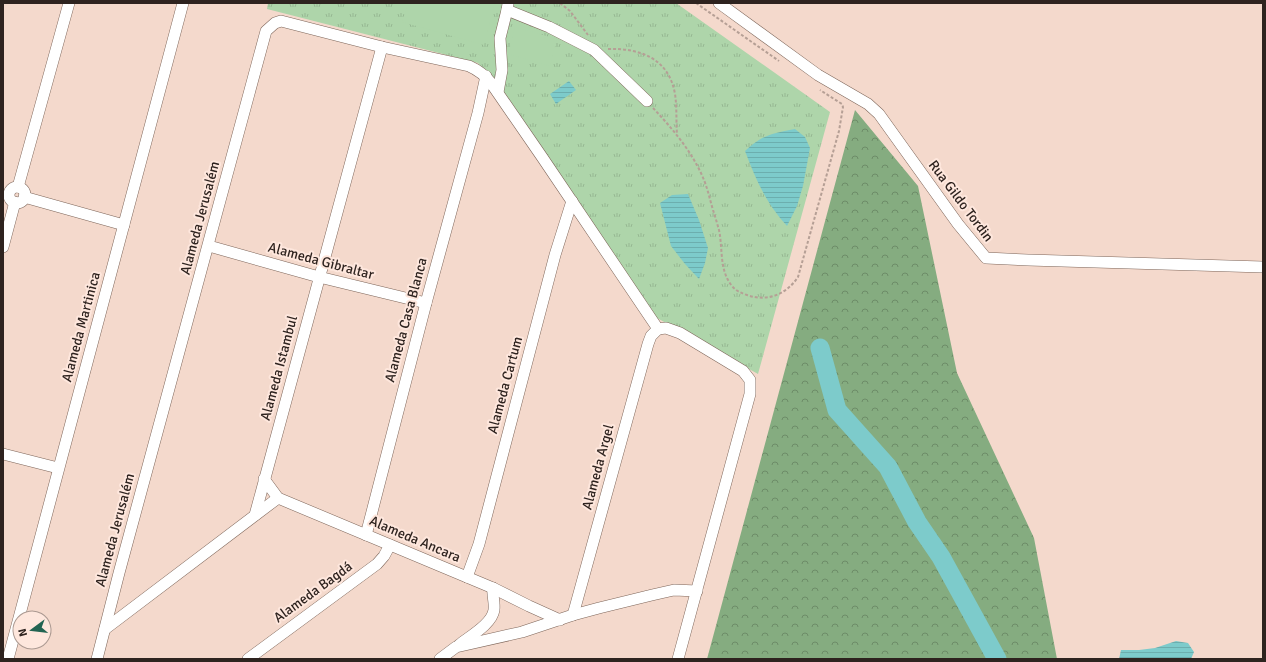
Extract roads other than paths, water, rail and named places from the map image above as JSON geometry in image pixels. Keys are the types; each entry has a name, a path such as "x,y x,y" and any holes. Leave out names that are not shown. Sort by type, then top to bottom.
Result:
{"street":[{"path":"3,247 23,191 10,190 69,3"},
{"name":"Alameda Martinica","path":"8,659 183,3"},
{"name":"Rua Gildo Tordin","path":"719,3 818,75 868,104 883,120 958,224 986,258 1263,267"},
{"path":"499,94 502,70 500,38 507,6 594,50 647,101"},
{"name":"Alameda Jerusalém","path":"98,659 266,32 275,23 281,21 469,66 479,70 486,76 499,94 658,329"},
{"name":"Alameda Istambul","path":"254,515 382,46"},
{"name":"Alameda Casa Blanca","path":"366,535 426,303 478,113 486,76"},
{"path":"20,200 124,225"},
{"name":"Alameda Cartum","path":"467,577 479,544 555,255 572,200"},
{"name":"Alameda Gibraltar","path":"208,246 319,277 426,303"},
{"path":"658,329 666,328 680,333 699,343 743,371 750,380 750,394 678,659"},
{"name":"Alameda Argel","path":"573,615 648,344 651,336 658,329"},
{"path":"3,454 58,468"},
{"path":"105,629 278,498 264,479"},
{"name":"Alameda Ancara","path":"278,498 493,588 560,620"},
{"name":"Alameda Bagdá","path":"248,659 377,564 384,556 390,545"},
{"path":"440,659 491,619 495,603 492,594 493,588"},
{"path":"456,647 522,632 573,615 652,594 674,590 697,591"}],"water":[{"path":"569,81 576,90 556,104 550,94"},
{"path":"795,129 805,137 810,148 803,186 797,206 787,226 767,200 753,172 745,151 763,138"},
{"path":"688,194 699,220 708,248 705,263 699,279 671,246 660,203 672,195"},
{"path":"1176,641 1188,643 1194,652 1191,659 1119,659 1121,650 1155,648"}],"waterway":[{"path":"820,348 837,410 888,467 917,522 941,557 997,659"}]}
